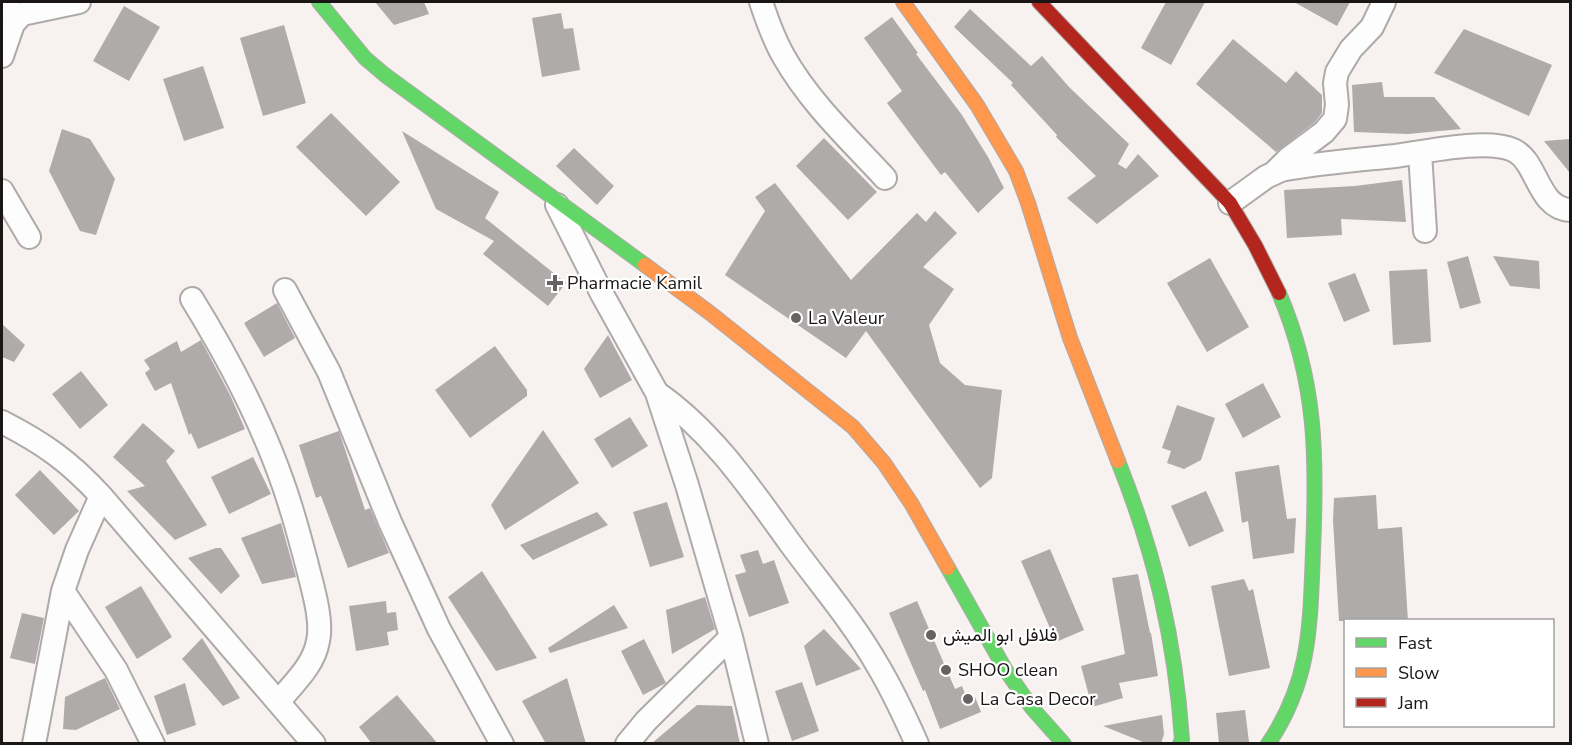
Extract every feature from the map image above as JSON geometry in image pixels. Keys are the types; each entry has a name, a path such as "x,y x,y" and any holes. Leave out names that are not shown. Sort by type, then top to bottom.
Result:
{"main road":[{"path":"319,2 365,58 385,75 728,326 833,410 872,446 927,528 996,653 1026,702 1064,744"},
{"path":"903,2 966,88 999,142 1023,188 1081,367 1150,549 1170,637 1180,701 1182,742"},
{"path":"1039,2 1230,204 1251,236 1290,321 1311,405 1314,430 1313,577 1308,647 1300,681 1290,706 1268,744"}],"street":[{"path":"2,2 18,18"},
{"path":"2,56 8,36 18,18 27,13 79,2"},
{"path":"761,2 776,42 795,75 812,98 885,178"},
{"path":"1274,173 1289,158 1331,126 1337,111 1335,83 1340,64 1372,27 1384,2"},
{"path":"1230,204 1260,180 1289,168 1480,146 1499,146 1512,149 1525,160 1550,200 1561,208 1570,210"},
{"path":"1420,153 1425,231"},
{"path":"2,191 29,237"},
{"path":"554,198 657,393 687,485 731,637 758,744"},
{"path":"285,290 329,372 390,522 439,629 502,744"},
{"path":"192,299 231,367 268,446 291,507 310,578 317,613 319,640 314,655 305,670 279,702"},
{"path":"657,393 705,434 762,503 872,655 917,744"},
{"path":"2,422 60,455 78,471 314,744"},
{"path":"34,744 63,591 77,550 101,496"},
{"path":"63,591 116,670 153,744"},
{"path":"627,744 731,637"}],"building":[{"path":"375,2 424,2 429,14 394,25"},
{"path":"1166,2 1205,2 1171,65 1141,48"},
{"path":"1294,2 1350,2 1337,26"},
{"path":"124,6 160,27 129,81 93,61"},
{"path":"970,9 1031,66 1042,56 1069,87 1129,144 1118,164 1126,169 1138,154 1159,176 1097,224 1067,198 1096,176 1056,137 1057,135 1011,85 1013,83 954,27"},
{"path":"561,13 564,29 573,28 580,70 542,77 532,18"},
{"path":"892,17 918,53 916,54 962,115 1004,188 978,213 945,172 941,175 887,103 902,91 864,38"},
{"path":"284,25 306,103 263,116 240,38"},
{"path":"1464,29 1552,65 1529,116 1434,73"},
{"path":"1233,39 1286,83 1296,71 1322,95 1322,113 1315,122 1276,152 1196,84"},
{"path":"203,66 224,128 184,141 163,79"},
{"path":"1382,82 1384,97 1434,97 1461,129 1408,134 1354,132 1352,85"},
{"path":"331,113 400,182 366,216 296,147"},
{"path":"62,129 90,139 115,179 96,235 80,231 49,171"},
{"path":"402,131 499,192 485,218 566,283 548,306 483,254 494,241 436,209"},
{"path":"824,138 877,192 848,220 796,166"},
{"path":"1570,139 1570,173 1544,141"},
{"path":"574,148 614,186 597,205 556,166"},
{"path":"1402,180 1406,222 1341,219 1342,235 1287,238 1284,190 1355,186"},
{"path":"775,183 851,280 917,213 926,222 935,211 957,233 923,267 954,289 929,325 940,363 965,385 1002,390 992,478 980,488 866,331 846,358 725,275 765,211 755,197"},
{"path":"1468,256 1481,303 1460,309 1447,262"},
{"path":"1493,256 1539,261 1540,289 1510,286"},
{"path":"1210,258 1249,327 1207,352 1167,283"},
{"path":"1427,269 1431,342 1393,345 1389,271"},
{"path":"1355,273 1370,311 1344,322 1328,283"},
{"path":"277,303 295,338 264,357 244,323"},
{"path":"2,324 25,345 14,362 2,357"},
{"path":"608,335 632,380 600,398 584,369"},
{"path":"201,340 245,429 198,449 191,433 189,435 171,383 155,391 145,373 150,369 144,360 177,341 181,352"},
{"path":"495,346 527,390 527,396 470,438 435,390"},
{"path":"81,371 108,405 80,429 52,394"},
{"path":"1263,383 1281,417 1243,438 1225,404"},
{"path":"1177,405 1215,418 1201,460 1184,469 1167,463 1171,451 1162,448"},
{"path":"630,417 648,446 612,468 594,439"},
{"path":"143,423 175,451 166,461 207,525 175,540 127,491 145,486 113,457"},
{"path":"543,430 579,483 505,530 491,505"},
{"path":"339,431 365,510 370,508 389,553 348,568 321,496 316,498 299,445"},
{"path":"253,457 271,494 229,514 211,477"},
{"path":"1279,465 1287,519 1296,518 1294,553 1253,559 1248,521 1242,523 1235,472"},
{"path":"40,470 79,511 54,535 15,495"},
{"path":"1206,491 1224,531 1189,547 1171,506"},
{"path":"1376,495 1378,529 1402,527 1408,619 1344,619 1344,621 1339,621 1333,521 1334,498"},
{"path":"667,502 684,557 650,567 633,512"},
{"path":"597,512 608,525 533,560 520,545"},
{"path":"281,523 296,577 262,584 241,538"},
{"path":"221,548 240,576 221,594 188,558"},
{"path":"1050,549 1084,630 1056,642 1021,561"},
{"path":"758,550 763,564 774,560 789,603 749,617 735,575 746,572 740,555"},
{"path":"482,571 537,658 496,671 448,597"},
{"path":"1138,574 1158,676 1119,683 1123,698 1092,707 1081,666 1125,654 1112,578"},
{"path":"1244,579 1249,591 1253,589 1270,668 1229,676 1211,586"},
{"path":"141,586 172,637 137,659 105,607"},
{"path":"705,597 715,629 672,654 666,610"},
{"path":"386,601 387,613 396,612 398,630 387,632 389,645 356,651 349,606"},
{"path":"917,601 955,689 962,686 967,699 975,697 981,712 940,729 925,690 923,691 889,613"},
{"path":"614,605 628,628 550,653 548,648"},
{"path":"22,613 44,618 35,664 10,658"},
{"path":"824,629 861,669 816,686 804,646"},
{"path":"202,638 240,698 223,706 182,659"},
{"path":"644,639 666,683 643,695 621,651"},
{"path":"105,678 120,709 76,730 63,729 65,697"},
{"path":"567,678 586,744 546,744 522,701"},
{"path":"802,682 819,731 792,741 775,691"},
{"path":"185,683 196,725 167,735 154,696"},
{"path":"397,695 438,744 372,744 359,727"},
{"path":"697,705 732,706 740,744 651,744"},
{"path":"1245,710 1249,742 1219,744 1216,713"},
{"path":"1162,715 1164,734 1161,744 1148,744 1103,726"}],"traffic: fast":[{"path":"319,2 365,58 385,75 645,265"},
{"path":"1268,744 1293,698 1306,652 1311,604 1315,484 1308,389 1292,326 1279,293"},
{"path":"1118,461 1143,530 1161,597 1174,666 1182,739"},
{"path":"948,568 1005,669 1032,708 1064,744"},
{"path":"1180,744 1182,739"}],"traffic: slow":[{"path":"903,2 977,105 1016,171 1070,338 1118,461"},
{"path":"645,265 710,313 853,427 884,463 911,503 948,568"}],"traffic: jam":[{"path":"1039,2 1230,203 1255,245 1279,293"}],"place":[{"name":"Pharmacie Kamil","path":"555,283"},
{"name":"La Valeur","path":"796,318"},
{"name":"فلافل ابو الميش","path":"931,635"},
{"name":"SHOO clean","path":"946,670"},
{"name":"La Casa Decor","path":"968,699"}]}
